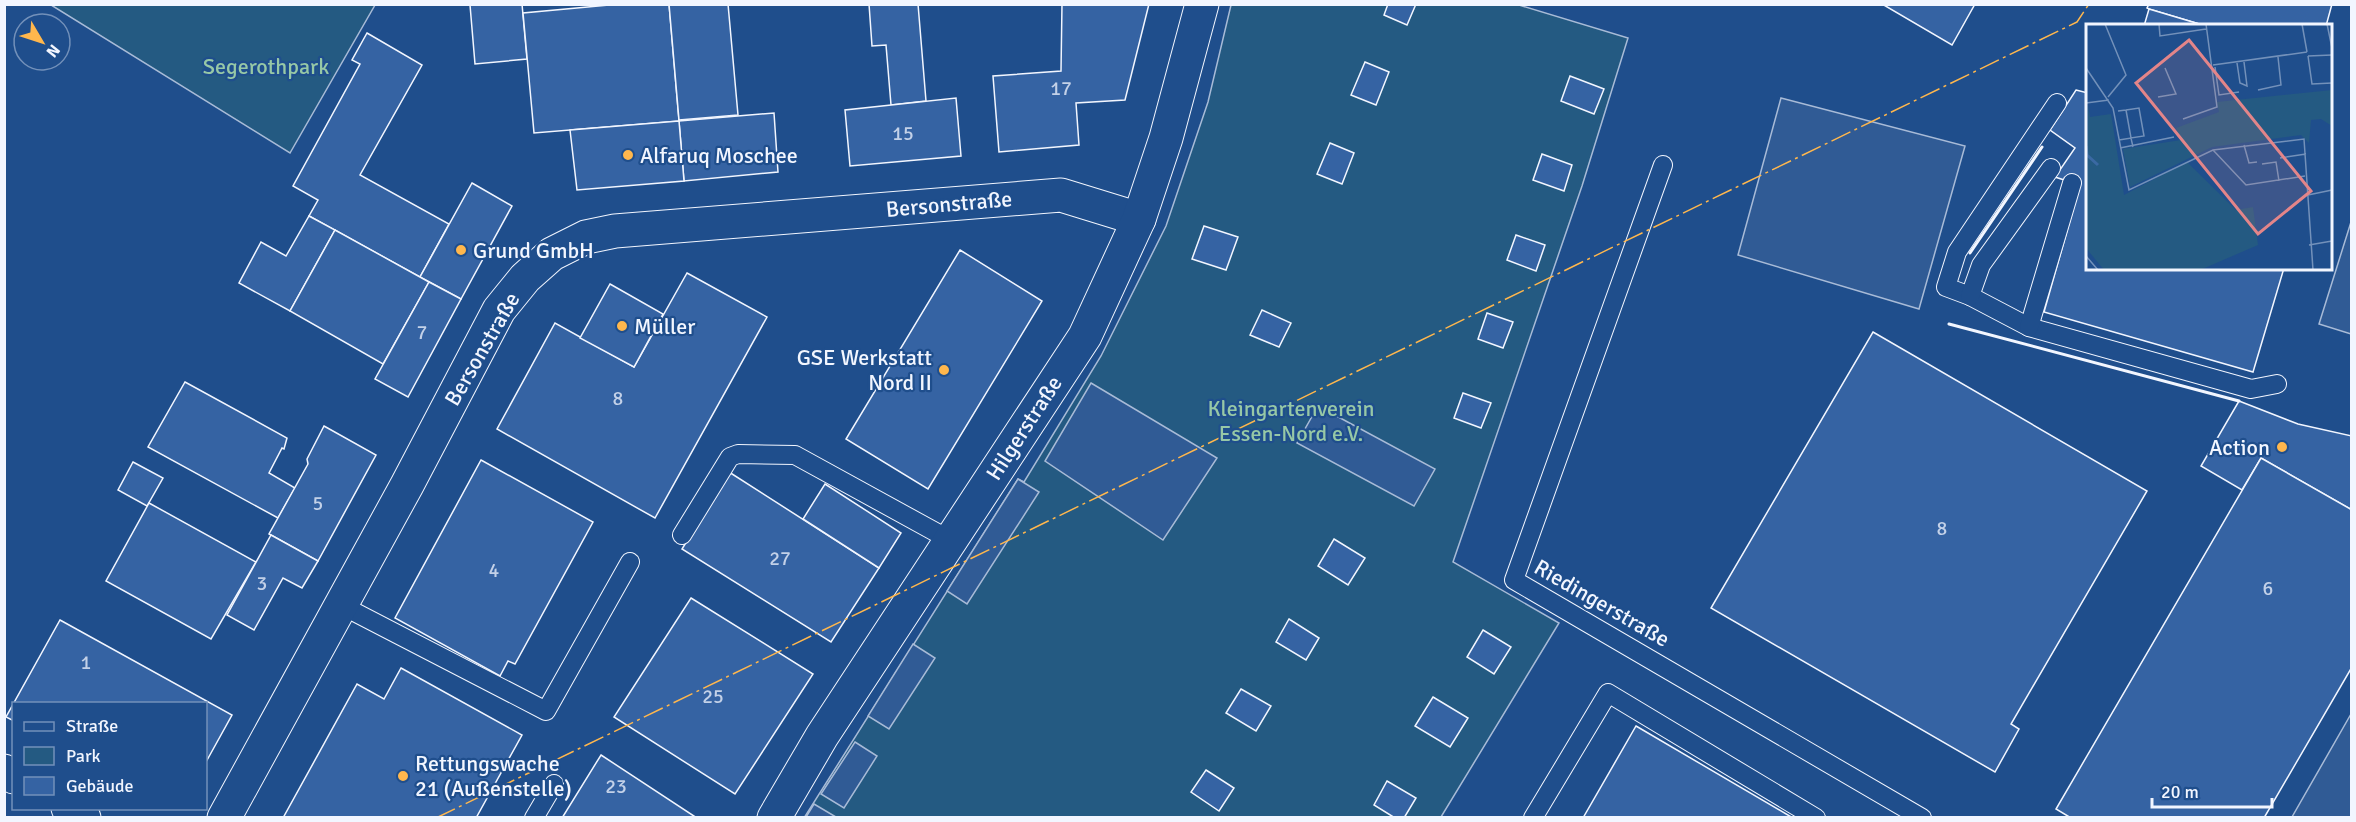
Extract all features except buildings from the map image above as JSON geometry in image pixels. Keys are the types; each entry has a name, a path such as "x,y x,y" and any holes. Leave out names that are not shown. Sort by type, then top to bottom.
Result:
{"street":[{"name":"Hilgerstraße","path":"774,818 822,736 1085,336 1139,219 1166,138 1202,4"},
{"name":"Bersonstraße","path":"224,818 407,485 499,310 525,278 552,254 586,237 615,231 1060,195 1139,219"},
{"path":"71,810 84,818"}],"lane":[{"path":"2057,103 1957,252 1946,287 1970,296 2029,327 2251,389 2277,384"},
{"name":"Riedingerstraße","path":"1663,165 1514,579 1922,818"},
{"path":"1970,296 1981,265 2051,168"},
{"path":"2029,327 2072,183"},
{"path":"682,535 730,456 738,454 795,455 950,540"},
{"path":"341,605 546,711 630,562"},
{"path":"1533,818 1608,693 1816,818"},
{"path":"534,818 554,784"}],"green space":[{"name":"Segerothpark","path":"51,5 375,5 290,153 72,18 72,12 62,12"},
{"name":"Kleingartenverein Essen-Nord e.V.","path":"1231,5 1519,5 1628,38 1582,186 1453,562 1559,623 1441,817 804,818 1018,479 1024,482 1101,356 1166,226 1208,102"}],"shaded area":[{"path":"1781,98 1965,146 1919,309 1738,255"},
{"path":"2351,222 2351,334 2319,324"},
{"path":"1091,383 1217,458 1163,540 1045,461"},
{"path":"1318,406 1435,469 1414,506 1297,443"},
{"path":"1018,479 1039,492 967,604 947,591"},
{"path":"913,644 935,658 889,729 868,716"},
{"path":"2351,714 2351,817 2292,817"},
{"path":"855,742 877,756 844,808 821,794"},
{"path":"814,804 836,817 806,817"}],"wall":[{"path":"1970,253 2042,147"},
{"path":"1949,324 2239,401"}],"power":[{"path":"436,818 2077,22 2089,4"}],"place":[{"name":"Alfaruq Moschee","path":"628,155"},
{"name":"Grund GmbH","path":"461,250"},
{"name":"Müller","path":"622,326"},
{"name":"GSE Werkstatt Nord II","path":"944,370"},
{"name":"Action","path":"2282,447"},
{"name":"Rettungswache 21 (Außenstelle)","path":"403,776"}]}
